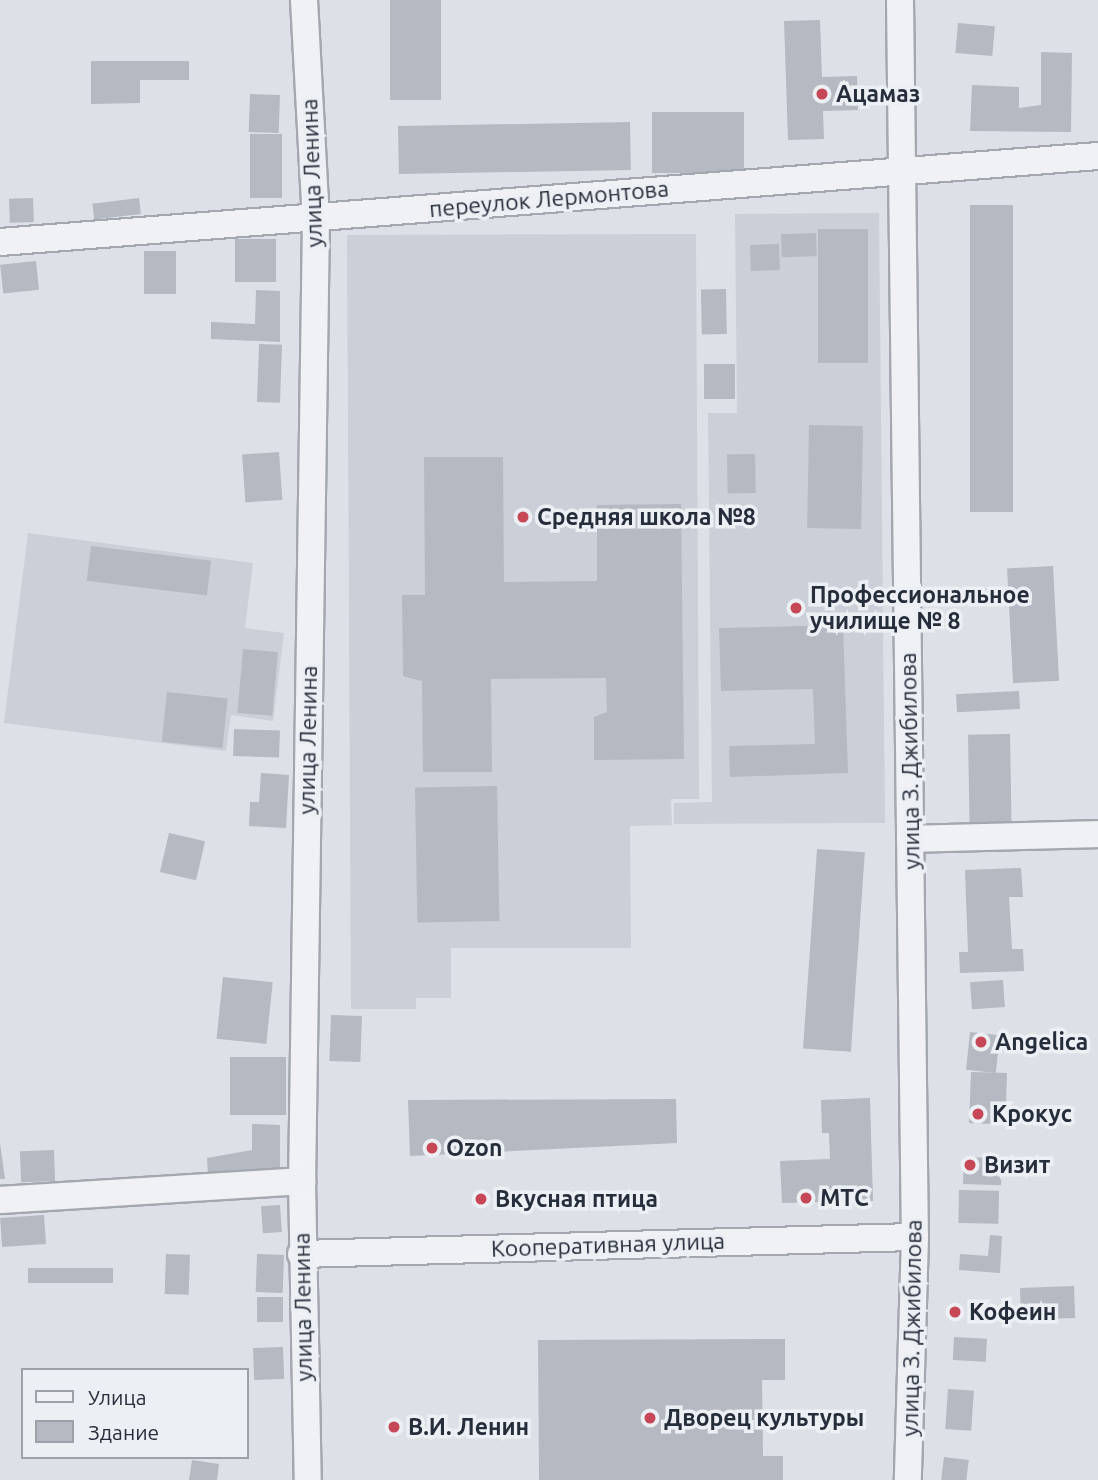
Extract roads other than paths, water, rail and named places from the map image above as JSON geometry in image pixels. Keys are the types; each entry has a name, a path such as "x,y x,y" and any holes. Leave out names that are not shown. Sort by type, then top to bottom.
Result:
{"street":[{"name":"улица Ленина","path":"304,0 316,220 301,1254 308,1480"},
{"name":"улица З. Джибилова","path":"900,0 915,1237 908,1480"},
{"name":"переулок Лермонтова","path":"0,242 316,220 904,168 1098,156"},
{"path":"910,839 1098,834"},
{"path":"0,1200 302,1181"},
{"name":"Кооперативная улица","path":"301,1254 915,1237"}],"place":[{"name":"Ацамаз","path":"822,94"},
{"name":"Средняя школа №8","path":"523,517"},
{"name":"Профессиональное училище № 8","path":"796,608"},
{"name":"Angelica","path":"981,1042"},
{"name":"Крокус","path":"978,1114"},
{"name":"Ozon","path":"432,1148"},
{"name":"Визит","path":"970,1165"},
{"name":"МТС","path":"806,1198"},
{"name":"Вкусная птица","path":"481,1199"},
{"name":"Кофеин","path":"955,1312"},
{"name":"Дворец культуры","path":"650,1418"},
{"name":"В.И. Ленин","path":"394,1427"}]}
